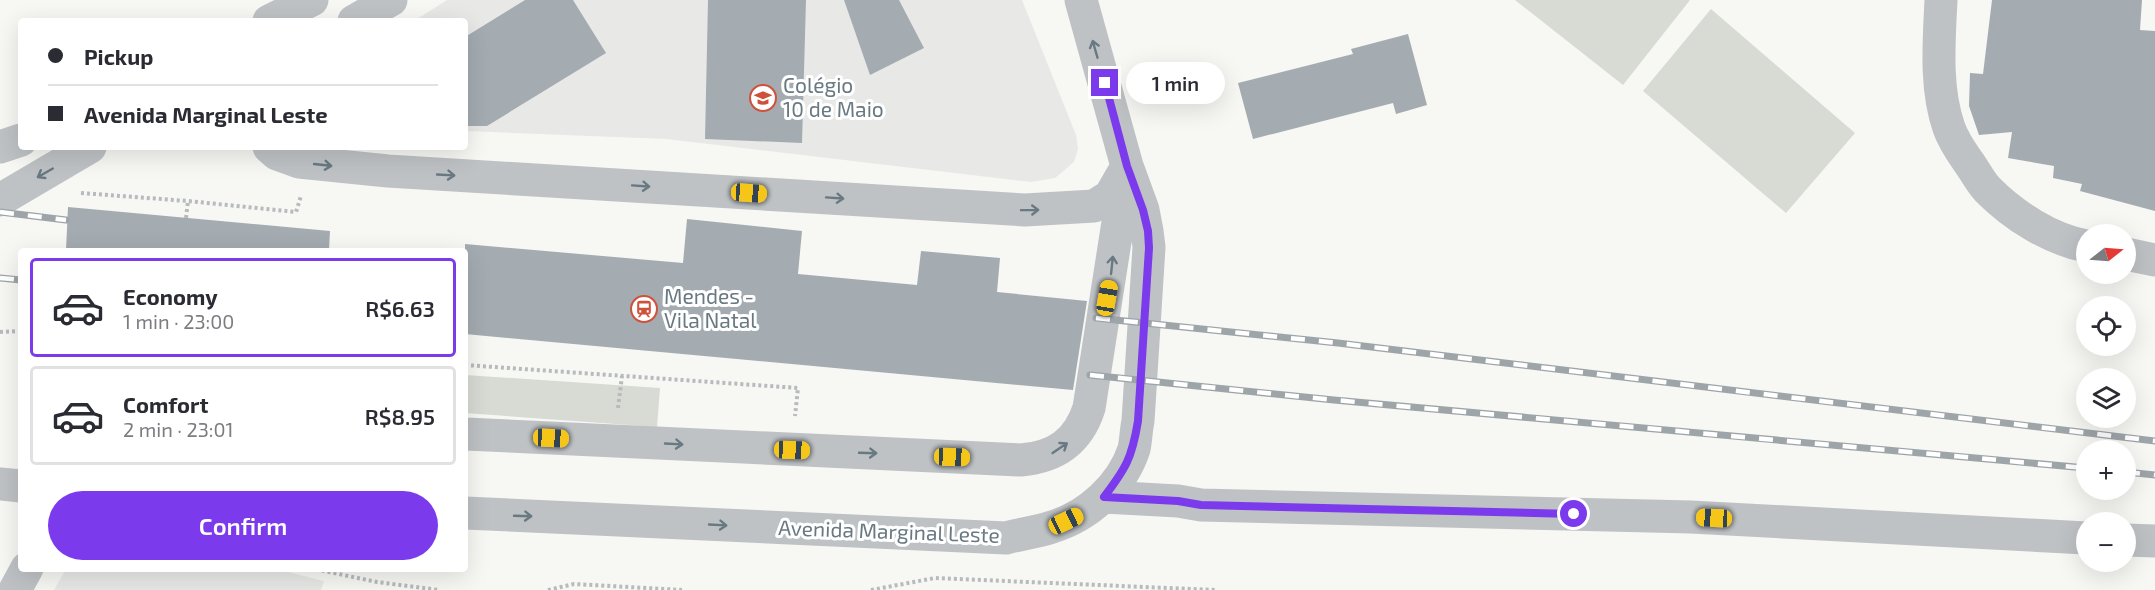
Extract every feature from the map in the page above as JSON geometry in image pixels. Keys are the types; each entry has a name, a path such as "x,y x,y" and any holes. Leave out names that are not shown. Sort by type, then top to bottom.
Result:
{"street":[{"path":"275,18 312,0"},
{"path":"359,18 391,0"},
{"name":"Avenida Marginal Leste","path":"468,513 1006,538 1053,527 1079,515 1104,497 1122,474 1134,449 1138,421 1149,248 1143,210 1127,166 1081,0"},
{"path":"1941,0 1939,44 1941,94 1949,128 1958,147 1986,189 2020,217 2076,244"},
{"path":"0,147 18,141"},
{"path":"0,200 85,150"},
{"path":"274,150 287,159 312,164 388,171 1025,210 1094,206 1110,196 1127,166"},
{"name":"Avenida Marginal Leste","path":"468,434 1021,460 1044,457 1067,444 1085,422 1089,408 1127,166"},
{"path":"2136,256 2155,260"},
{"path":"0,484 18,486"},
{"path":"1104,497 1178,501 1201,505 1691,517 2076,536"},
{"path":"2136,540 2155,541"},
{"path":"15,590 25,572"}],"path":[{"path":"75,192 296,212 312,164"},
{"path":"186,218 188,201"},
{"path":"0,332 18,331"},
{"path":"468,365 798,388 792,450"},
{"path":"329,572 377,582 439,590"},
{"path":"871,590 935,578 1215,590"},
{"path":"548,590 573,584 682,590"}],"shaded area":[{"name":"Colégio 10 de Maio","path":"447,0 1022,0 1076,135 1078,149 1074,162 1055,178 1031,182 666,139 468,131 468,18 419,18"},
{"path":"1515,0 1690,0 1623,85"},
{"path":"1711,9 1855,133 1786,213 1643,91"},
{"path":"468,375 660,388 657,427 468,413"},
{"path":"64,572 288,572 324,581 321,590 54,590"}],"building":[{"path":"525,0 573,0 606,53 487,126 468,126 468,35"},
{"path":"708,0 806,0 802,143 705,139"},
{"path":"844,0 899,0 924,48 870,75"},
{"path":"1992,0 2142,0 2140,30 2155,31 2155,211 2080,191 2082,184 2053,178 2054,166 2008,158 2012,132 1979,135 1969,106 1970,73 1983,74"},
{"path":"1408,34 1427,105 1396,114 1393,103 1253,139 1238,83 1353,54 1351,49"},
{"path":"68,207 330,231 329,248 66,248"},
{"path":"687,219 802,231 798,274 917,285 921,251 1000,258 997,292 1087,301 1073,390 468,334 468,248 465,248 465,244 683,263"}],"railway":[{"path":"0,212 66,220"},
{"path":"0,278 18,280"},
{"path":"1096,318 1338,343 2155,441"},
{"path":"1090,375 1334,400 2076,467"},
{"path":"2136,473 2155,475"}],"place":[{"name":"Colégio 10 de Maio","path":"763,98"},
{"name":"Mendes - Vila Natal","path":"644,309"}],"route":[{"path":"1105,83 1127,166 1143,210 1149,248 1138,421 1134,449 1122,474 1104,497 1178,501 1201,505 1574,514"}]}
